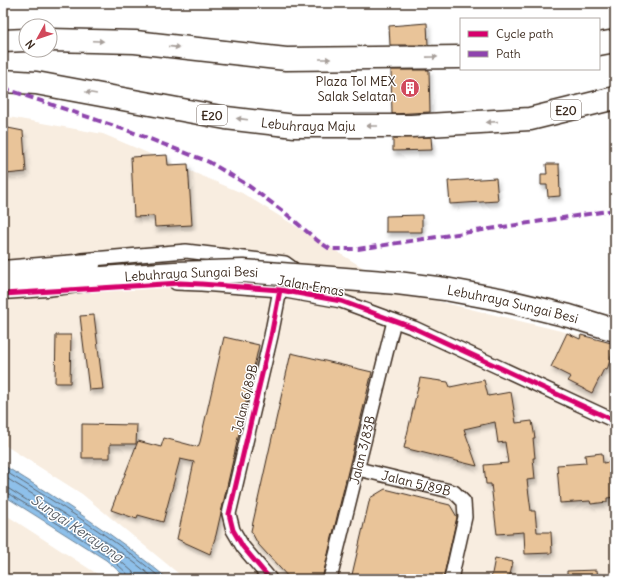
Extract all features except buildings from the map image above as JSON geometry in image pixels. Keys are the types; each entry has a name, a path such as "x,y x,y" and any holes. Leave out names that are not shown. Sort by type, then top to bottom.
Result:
{"highway":[{"path":"3,41 18,40"},
{"path":"58,40 135,42 286,59 460,57"},
{"path":"600,44 615,41"},
{"name":"Lebuhraya Maju","path":"3,81 36,83 226,118 294,126 411,126 530,119 615,98"},
{"name":"Lebuhraya Sungai Besi","path":"3,272 225,256 462,284 533,295 615,316"},
{"name":"Lebuhraya Sungai Besi","path":"3,288 46,285 102,278 175,273 242,271 445,289 499,299 569,316 615,330"}],"street":[{"name":"Jalan Emas","path":"3,267 186,251 285,263 341,301"},
{"name":"Jalan Emas","path":"3,294 180,283 280,290 341,301 414,328 615,420"},
{"name":"Jalan 6/89B","path":"270,579 244,547 233,530 229,514 271,336 280,290"},
{"name":"Jalan 3/83B","path":"330,579 394,321"},
{"name":"Jalan 5/89B","path":"358,469 454,492 464,502 465,517 451,579"}],"shaded area":[{"path":"3,116 103,134 242,193 404,293 615,344 615,579 185,579 82,494 3,444"},
{"path":"3,513 105,579 3,579"}],"water":[{"name":"Sungai Kerayong","path":"3,465 67,505 108,533 168,579 128,579 106,560 3,495"}],"marked path":[{"path":"3,88 132,132 209,162 246,184 330,249 358,249 615,210"}],"cycle path":[{"path":"3,294 180,283 280,290 341,301 414,328 615,421"},
{"path":"270,579 243,547 233,530 229,514 271,336 280,290"}],"place":[{"name":"Plaza Tol MEX Salak Selatan","path":"410,88"}]}
